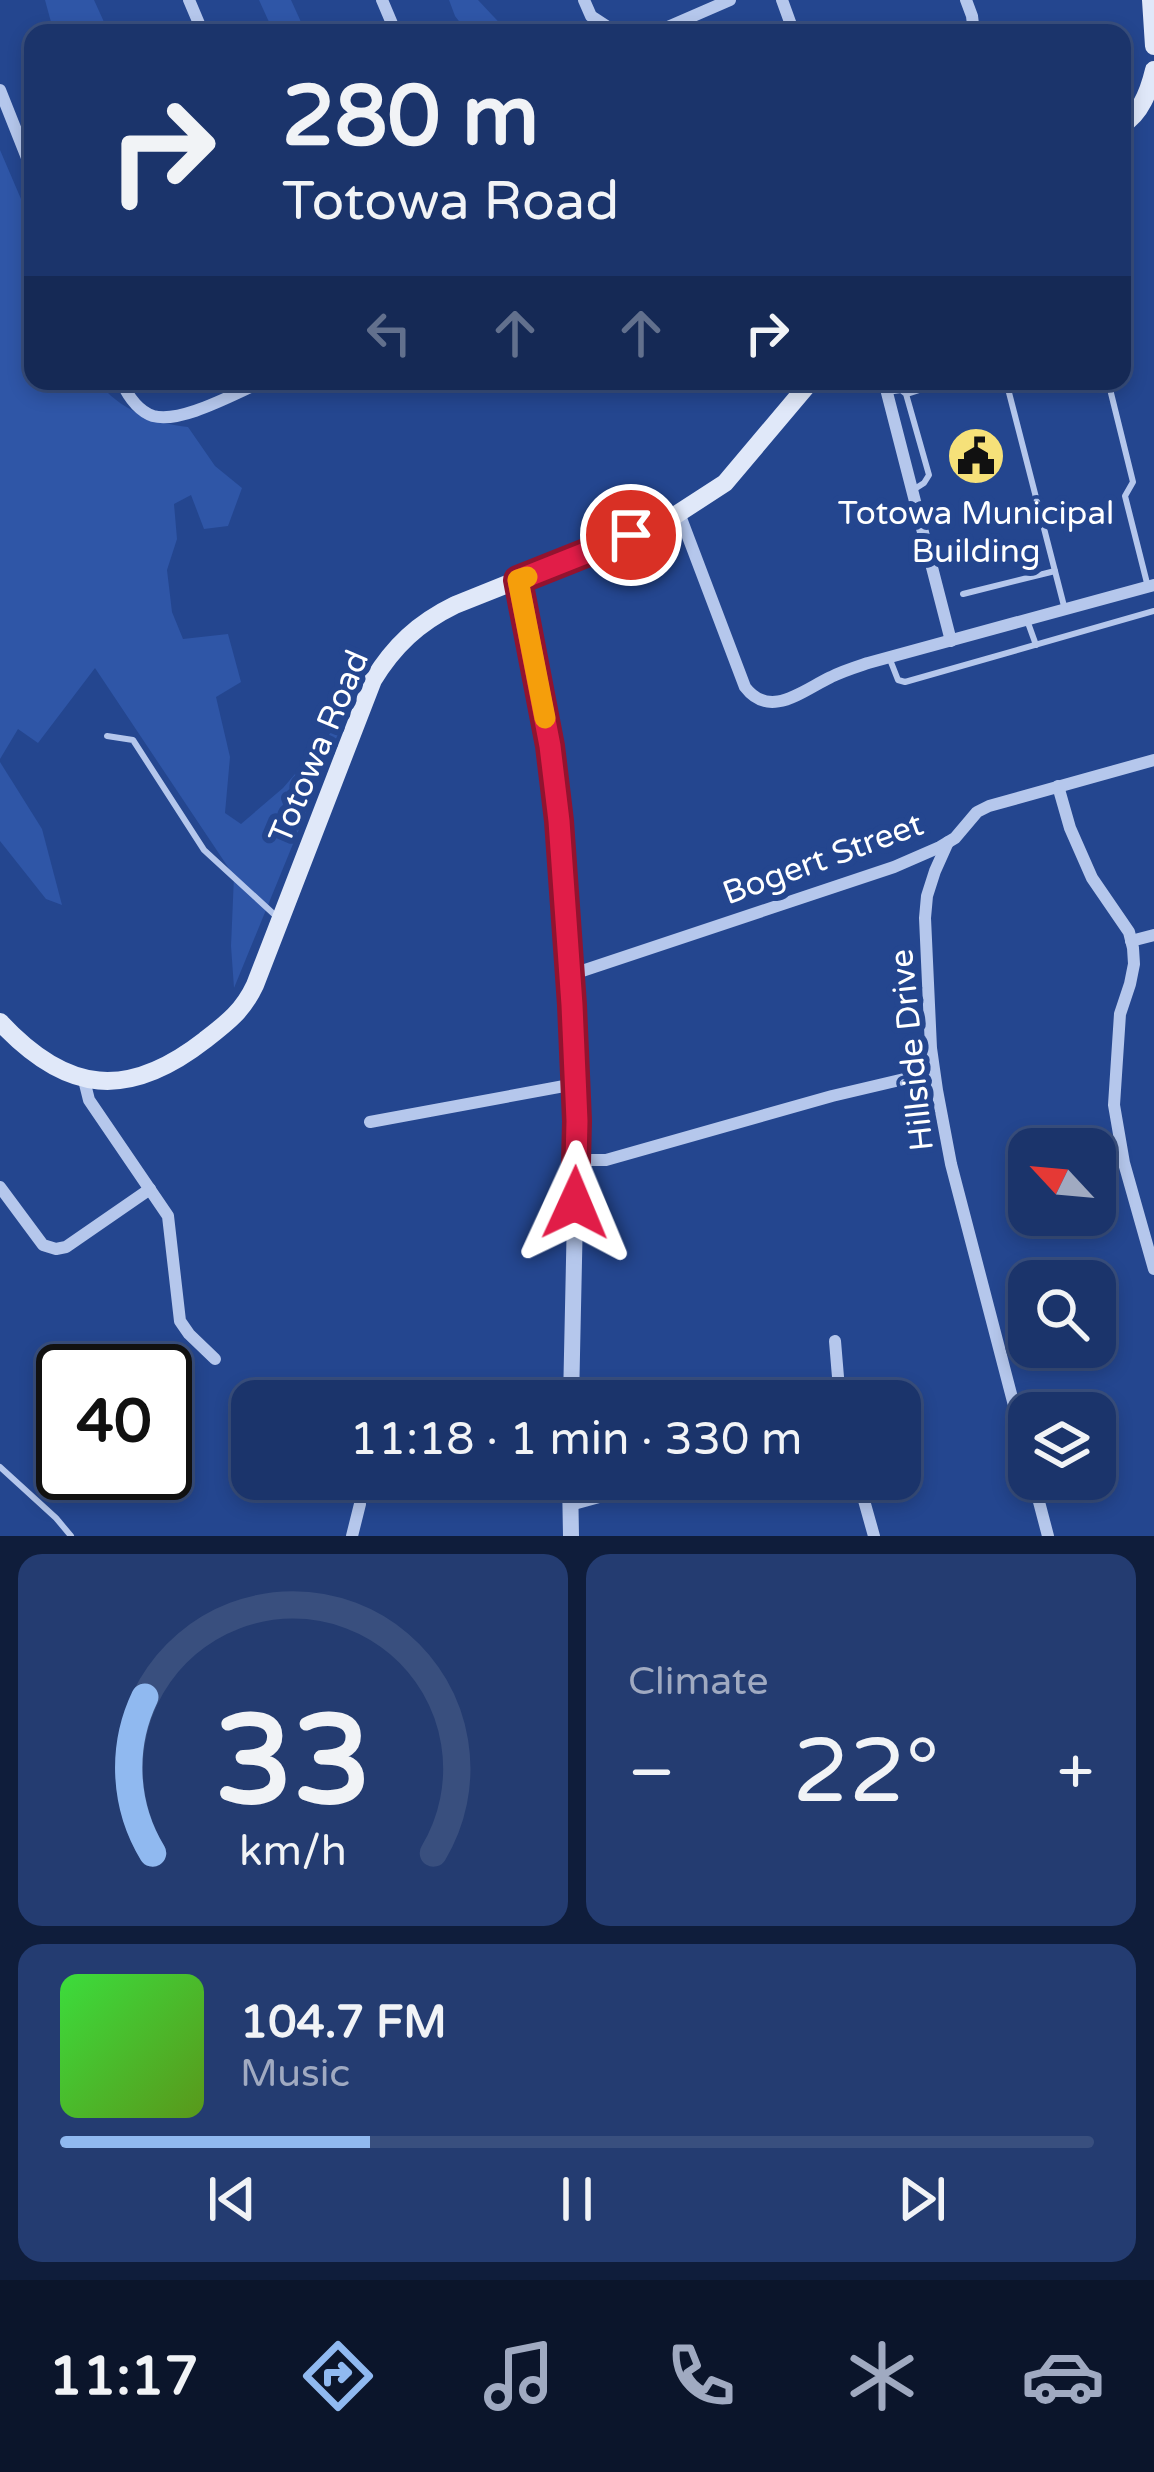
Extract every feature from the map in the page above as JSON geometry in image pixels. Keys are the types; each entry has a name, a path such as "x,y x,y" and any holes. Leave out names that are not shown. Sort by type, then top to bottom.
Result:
{"main road":[{"path":"1151,0 1154,46"},
{"path":"1131,116 1150,88 1154,70"},
{"name":"Totowa Road","path":"0,1022 52,1066 117,1081 137,1079 178,1061 238,1014 255,985 373,680 388,656 431,617 679,514 725,482 803,390"}],"street":[{"path":"584,0 591,16 603,24"},
{"path":"675,24 730,0"},
{"path":"0,90 24,150"},
{"path":"127,390 136,404 155,417 179,416 242,390"},
{"path":"887,390 951,641"},
{"path":"679,514 745,687 752,696 774,704 834,675 1151,586"},
{"path":"518,580 550,746 570,975 576,1160 571,1380"},
{"name":"Bogert Street","path":"570,975 894,867 948,842 989,806 1154,760"},
{"path":"1058,786 1091,878 1131,941 1134,964 1120,1014 1114,1105 1124,1163 1154,1269"},
{"name":"Hillside Drive","path":"948,842 934,871 925,918 934,1072 951,1164 1011,1392"},
{"path":"1131,941 1154,935"},
{"path":"576,1160 605,1160 934,1072"},
{"path":"83,1076 89,1100 167,1216 180,1321 215,1359"},
{"path":"370,1122 575,1084"},
{"path":"0,1186 44,1245 56,1249 66,1247 150,1189"},
{"path":"835,1340 838,1380"},
{"path":"570,1500 572,1536"},
{"path":"570,1505 588,1500"},
{"path":"864,1500 874,1536"},
{"path":"1039,1500 1048,1536"},
{"path":"352,1536 360,1504"}],"lane":[{"path":"901,390 928,475 913,490"},
{"path":"906,394 919,390"},
{"path":"1008,390 1065,610"},
{"path":"1110,390 1133,482 1125,496 1151,586"},
{"path":"963,594 1055,572"},
{"path":"889,658 898,680 905,682 1154,611"},
{"path":"1028,620 1036,645"},
{"path":"106,736 133,740 204,850 280,920"},
{"path":"0,1467 71,1536"}],"shaded area":[{"path":"45,0 94,0 105,24 52,24"},
{"path":"259,0 291,0 302,24 270,24"},
{"path":"449,0 478,0 501,24 461,24"},
{"path":"0,150 24,206 24,390 105,390 138,413 188,427 215,466 242,488 228,526 204,529 191,495 174,504 177,539 167,570 172,612 183,639 228,634 241,682 216,697 230,757 225,813 241,824 283,788 333,730 338,734 234,988 234,876 95,668 38,743 18,729 0,759"},
{"path":"0,762 42,829 62,905 46,899 0,841"}],"slow traffic":[{"path":"527,577 518,580 545,718"}],"place":[{"name":"Totowa Municipal Building","path":"976,456"}],"route":[{"path":"575,1203 577,1121 559,821 550,746 518,580 631,535"}]}
